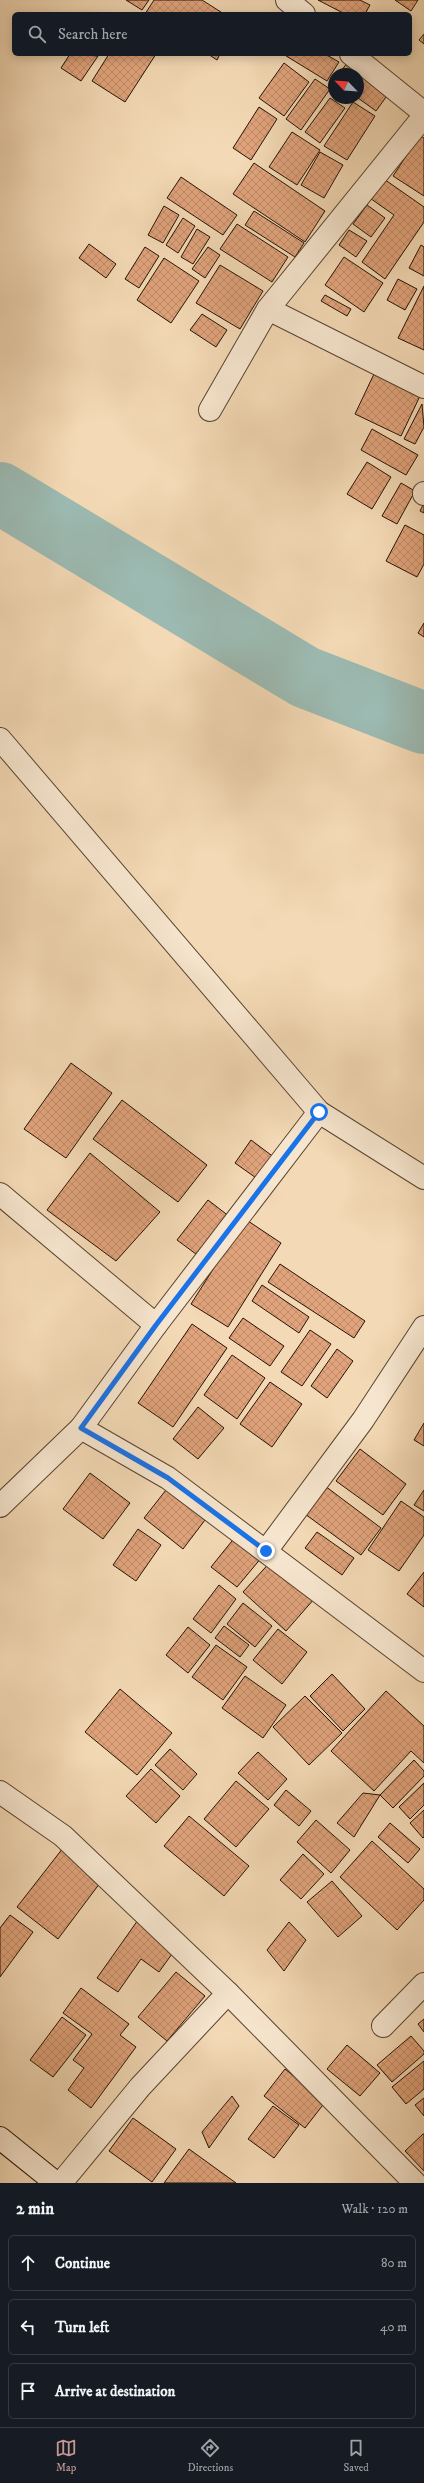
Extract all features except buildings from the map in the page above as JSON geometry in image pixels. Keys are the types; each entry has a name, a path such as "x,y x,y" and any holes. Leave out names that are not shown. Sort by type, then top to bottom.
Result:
{"street":[{"path":"287,0 302,12"},
{"path":"353,56 424,113"},
{"path":"210,410 268,308 424,116"},
{"path":"268,308 424,387"},
{"path":"0,739 319,1112 424,1178"},
{"path":"0,1506 81,1428 156,1325 319,1112"},
{"path":"0,1194 156,1325"},
{"path":"266,1551 362,1420 424,1327"},
{"path":"81,1428 168,1478 424,1671"},
{"path":"0,1792 63,1836 228,1993 415,2183"},
{"path":"382,2026 424,1984"},
{"path":"61,2183 140,2087 228,1993"},
{"path":"0,2138 56,2183"}],"waterway":[{"path":"0,493 305,677 424,723"}],"route":[{"path":"266,1551 168,1478 81,1428 156,1325 319,1112"}]}
